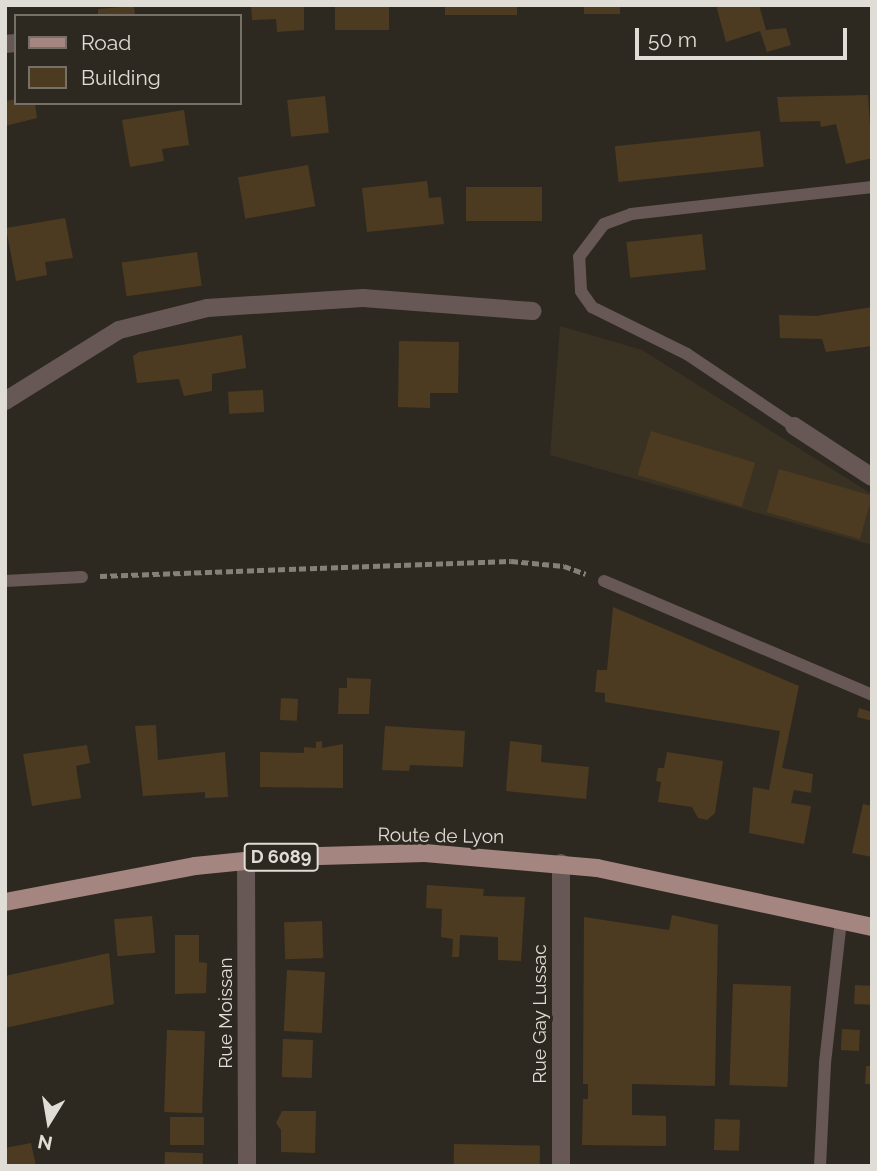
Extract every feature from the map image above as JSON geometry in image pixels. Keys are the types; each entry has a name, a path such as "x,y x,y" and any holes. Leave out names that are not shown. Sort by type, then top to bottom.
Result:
{"main road":[{"name":"Route de Lyon","path":"5,902 246,861 425,853 561,863 637,875 872,927"}],"street":[{"path":"5,401 119,330 207,308 363,298 533,311"},
{"path":"794,426 872,477"},
{"name":"Rue Moissan","path":"246,861 247,1166"},
{"name":"Rue Gay Lussac","path":"561,863 561,1166"}],"lane":[{"path":"794,426 687,354 592,307 581,291 579,257 604,224 631,214 872,187"},
{"path":"5,581 82,577"},
{"path":"604,581 741,643 872,695"},
{"path":"820,1166 828,1025 841,920"}],"path":[{"path":"82,577 511,561 564,566 604,581"}],"shaded area":[{"path":"560,326 642,350 872,494 872,545 550,455"}],"building":[{"path":"251,5 304,5 304,30 277,32 276,19 252,20"},
{"path":"335,5 389,5 389,30 335,30"},
{"path":"445,5 517,5 517,15 445,15"},
{"path":"584,5 620,5 620,14 584,14"},
{"path":"716,5 759,5 766,30 786,28 791,45 767,52 760,31 726,42"},
{"path":"134,6 135,14 98,14 98,9"},
{"path":"868,95 872,158 846,164 836,124 821,127 820,121 780,122 777,97"},
{"path":"325,96 329,133 291,137 287,100"},
{"path":"14,99 14,105 35,105 37,118 5,126 5,101"},
{"path":"184,110 189,145 162,149 164,161 130,167 122,120"},
{"path":"760,131 764,167 619,182 615,146"},
{"path":"308,165 315,206 245,219 238,177"},
{"path":"427,181 429,198 441,197 444,224 367,232 362,188"},
{"path":"466,187 542,187 542,221 466,221"},
{"path":"65,218 73,258 45,262 47,275 16,281 6,228"},
{"path":"702,234 706,270 630,278 626,242"},
{"path":"197,252 202,286 126,296 122,263"},
{"path":"872,307 872,346 826,352 822,339 780,338 779,315 816,316"},
{"path":"242,335 246,368 212,374 212,391 184,396 179,379 137,383 133,356 139,352"},
{"path":"399,341 459,342 458,393 430,393 430,408 398,407"},
{"path":"263,390 264,412 229,414 228,392"},
{"path":"651,431 755,463 742,507 638,475"},
{"path":"779,469 872,496 860,539 767,512"},
{"path":"613,607 799,686 782,768 813,774 811,793 794,790 791,803 811,806 804,844 749,833 753,787 769,790 780,731 605,702 605,693 595,692 597,670 607,670"},
{"path":"347,678 371,679 369,714 338,714 339,688 347,688"},
{"path":"281,698 298,699 297,721 280,720"},
{"path":"859,708 872,712 872,721 857,717"},
{"path":"156,725 158,760 225,752 228,797 205,798 205,792 143,796 135,726"},
{"path":"385,726 465,731 463,767 410,765 409,771 382,770"},
{"path":"322,741 322,748 343,744 343,788 260,787 260,752 304,753 304,747 316,748 316,742"},
{"path":"510,741 542,745 541,762 589,767 586,799 506,791"},
{"path":"87,745 90,763 76,766 81,798 32,806 23,754"},
{"path":"667,752 723,761 715,813 707,820 698,818 692,807 658,802 661,782 656,781 658,768 664,768"},
{"path":"863,804 872,806 872,857 852,853"},
{"path":"427,885 484,889 483,896 525,897 521,961 498,960 498,937 460,935 459,957 452,957 453,939 441,937 442,909 426,908"},
{"path":"672,915 718,925 715,1086 632,1084 632,1115 666,1116 666,1146 582,1145 583,1099 588,1099 588,1084 583,1084 584,917 669,930"},
{"path":"152,916 155,953 117,956 114,919"},
{"path":"322,921 323,958 285,959 284,922"},
{"path":"175,935 199,935 199,962 207,963 206,993 175,994"},
{"path":"109,953 114,1004 5,1028 5,976"},
{"path":"287,970 325,972 322,1033 284,1031"},
{"path":"733,984 791,986 787,1087 729,1085"},
{"path":"855,985 872,986 871,1005 854,1004"},
{"path":"842,1029 860,1030 859,1051 841,1050"},
{"path":"167,1030 205,1031 202,1113 164,1112"},
{"path":"283,1039 313,1040 312,1078 282,1077"},
{"path":"866,1066 872,1066 872,1084 865,1084"},
{"path":"282,1111 316,1111 315,1153 281,1152 281,1130 276,1123"},
{"path":"170,1117 204,1117 204,1145 170,1145"},
{"path":"715,1119 740,1120 739,1151 714,1150"},
{"path":"31,1143 36,1166 5,1166 5,1148"},
{"path":"454,1144 540,1146 540,1166 454,1166"},
{"path":"165,1152 203,1153 203,1166 165,1166"}]}
